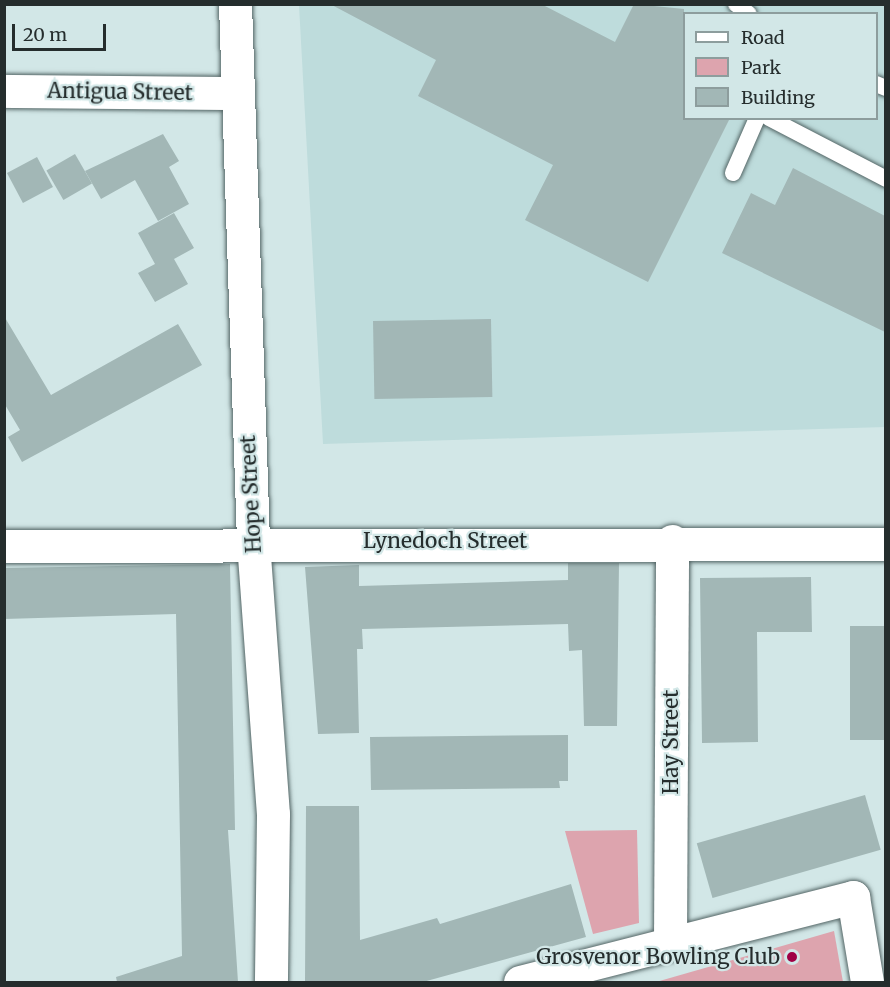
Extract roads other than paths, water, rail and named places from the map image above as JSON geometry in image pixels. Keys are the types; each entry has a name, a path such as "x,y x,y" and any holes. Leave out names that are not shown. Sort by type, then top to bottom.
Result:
{"street":[{"name":"Hope Street","path":"235,4 235,93 253,542 273,814 271,982"},
{"name":"Antigua Street","path":"4,91 235,93"},
{"name":"Lynedoch Street","path":"4,546 253,542 672,541 885,544"},
{"name":"Hay Street","path":"670,944 672,541"},
{"path":"520,982 853,897 867,982"}],"lane":[{"path":"733,173 756,120"},
{"path":"773,120 885,179"}],"place":[{"name":"Grosvenor Bowling Club","path":"792,957"}]}
